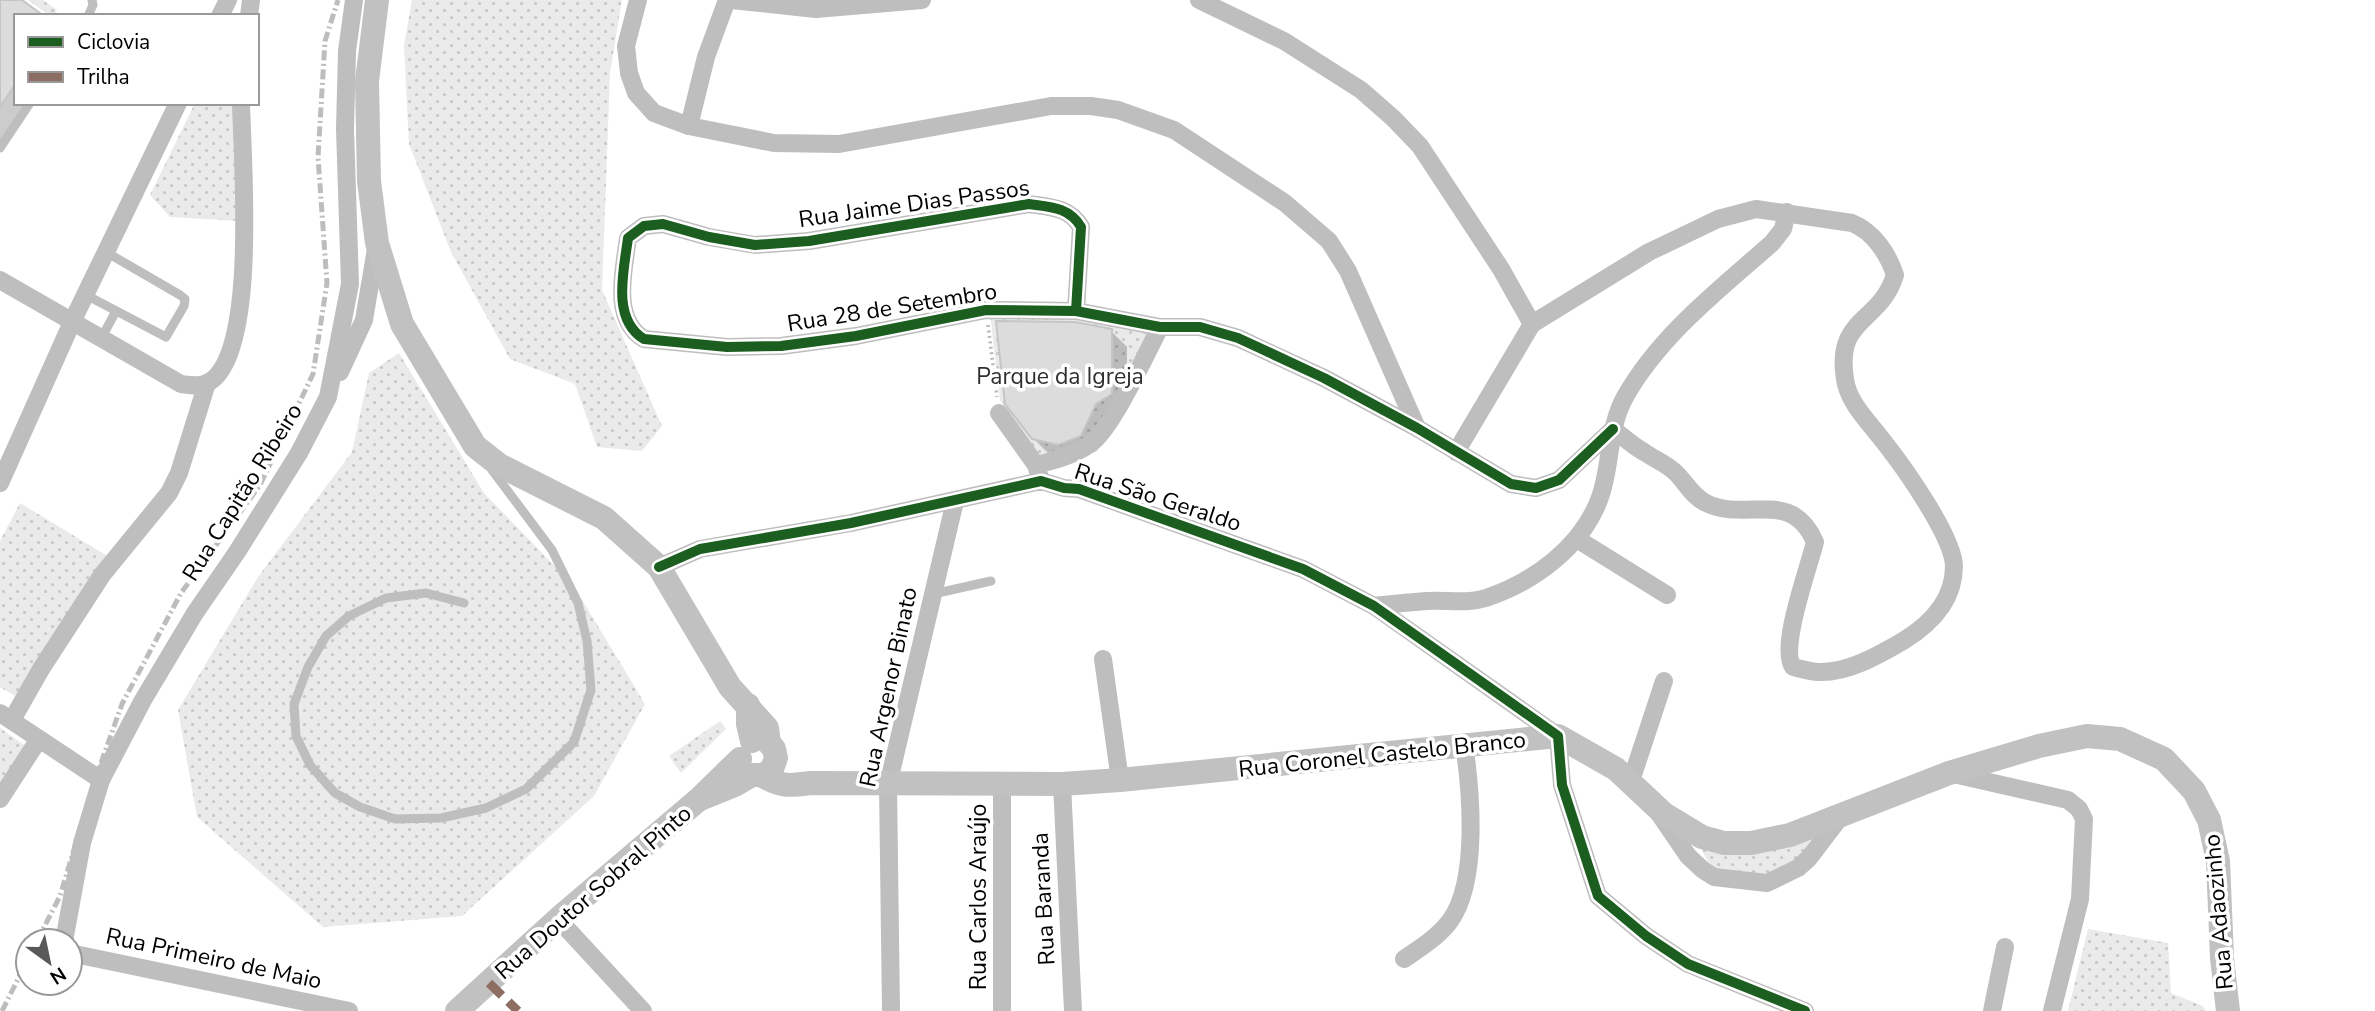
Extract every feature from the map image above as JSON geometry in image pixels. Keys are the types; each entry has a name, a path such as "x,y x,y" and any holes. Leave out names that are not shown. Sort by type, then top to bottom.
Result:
{"main road":[{"path":"377,0 367,81 369,181 377,243 402,324 475,446 499,465 604,518 659,567 730,687 748,705 748,724 758,757"},
{"name":"Rua Coronel Castelo Branco","path":"758,757 775,784 784,786 811,783 1062,784 1558,736 1616,769 1664,814 1702,837 1724,843 1751,843 1790,835 1949,773"},
{"name":"Rua Adaozinho","path":"1949,773 2039,746 2087,736 2119,738 2164,759 2194,791 2209,820 2218,861 2222,958 2228,1011"},
{"name":"Rua Doutor Sobral Pinto","path":"457,1011 558,919 698,800 758,757"}],"street":[{"name":"Rua Capitão Ribeiro","path":"69,927 82,843 101,780 143,700 195,613 299,453 328,397 350,284 345,128 347,51 354,0"},
{"path":"638,0 626,46 629,73 636,93 654,113 689,125 774,143 839,144 1051,106 1091,106 1118,110 1174,130 1285,203 1329,241 1348,271 1417,428"},
{"path":"689,125 706,57 729,0 816,9 922,0"},
{"path":"1199,0 1284,41 1362,90 1393,118 1420,146 1501,269 1532,324"},
{"path":"0,484 73,320 177,105"},
{"path":"0,280 181,384 193,386 207,383 218,376 228,359 237,330 244,271 241,105"},
{"name":"Rua Jaime Dias Passos","path":"663,224 709,237 755,245 810,241 1029,204 1060,208 1077,220 1082,233 1076,311"},
{"path":"1455,452 1532,324 1649,252 1718,219 1756,209 1852,223 1864,228 1890,258 1895,275 1891,290 1846,340 1842,354 1845,383 1861,413 1924,499 1948,544 1954,564 1949,596 1935,616 1918,632 1869,661 1818,673 1793,667 1788,652 1791,626 1815,542 1810,530 1801,520 1784,509 1725,509 1706,503 1695,496 1675,472 1613,429"},
{"path":"1374,606 1430,601 1462,602 1485,598 1530,577 1567,551 1600,499 1613,429 1623,400 1642,368 1669,338 1772,243 1783,229 1787,212"},
{"name":"Rua 28 de Setembro","path":"663,224 644,226 628,238 622,289 626,319 634,333 643,339 727,347 781,346 856,336 986,310 1076,311 1160,327 1200,327 1238,338 1324,378 1417,428 1511,484 1536,488 1559,480 1613,429"},
{"path":"328,397 364,320 377,243"},
{"path":"999,413 1039,473 1093,442 1112,417 1160,327"},
{"path":"101,780 6,717 102,576 169,493 179,473 207,383"},
{"name":"Rua São Geraldo","path":"659,567 700,549 851,523 955,501 1039,473 1064,488 1079,489 1303,569 1374,606 1558,736"},
{"name":"Rua Argenor Binato","path":"891,1011 888,785 955,501"},
{"path":"1577,539 1667,596"},
{"path":"1102,659 1119,780"},
{"path":"1631,781 1664,681"},
{"path":"1558,736 1562,785 1598,896 1646,936 1688,964 1805,1011"},
{"path":"0,799 39,739"},
{"path":"1404,959 1441,931 1452,918 1463,887 1471,838 1471,792 1464,744"},
{"path":"1949,773 2068,800 2080,809 2084,819 2080,900 2052,1011"},
{"name":"Rua Carlos Araújo","path":"1002,782 1002,1011"},
{"name":"Rua Baranda","path":"1062,784 1073,1011"},
{"path":"1650,801 1688,856 1703,870 1714,877 1767,883 1803,863 1841,816"},
{"path":"558,919 643,1011"},
{"path":"1992,1011 2005,947"},
{"name":"Rua Primeiro de Maio","path":"84,948 349,1011"}],"lane":[{"path":"0,148 29,105"},
{"path":"86,295 166,337 185,302 180,295 106,252"},
{"path":"102,337 116,311"},
{"path":"464,603 426,593 386,598 349,616 326,636 308,667 294,704 295,725 296,736 310,765 335,793 360,807 395,819 441,818 486,807 526,789 574,742 591,690 587,641 578,603 552,550 475,446"},
{"path":"932,594 991,581"}],"path":[{"path":"986,310 999,413"}],"green space":[{"path":"28,0 43,0 57,10 55,14 47,14"},
{"path":"412,0 622,0 610,73 602,290 662,426 642,451 597,447 575,384 510,359 451,252 409,144 404,45"},
{"path":"194,105 237,105 239,221 170,217 150,195"},
{"name":"Parque da Igreja","path":"990,314 1056,314 1148,331 1109,416 1096,433 1067,448 1035,455 1000,400"},
{"path":"399,353 484,493 573,585 645,704 594,796 462,916 323,927 197,817 178,710 258,577 352,452 369,373"},
{"path":"20,503 109,557 17,697 0,687 0,541"},
{"path":"720,721 726,729 681,773 669,756"},
{"path":"0,728 30,749 0,791"},
{"path":"1814,832 1799,861 1764,878 1720,873 1709,864 1696,839"},
{"path":"2088,929 2168,943 2171,993 2203,1006 2206,1011 2068,1011"}],"building":[{"path":"0,0 22,0 41,14 14,14 14,86 0,107"},
{"name":"Parque da Igreja","path":"996,321 1075,322 1112,329 1112,394 1096,404 1081,436 1058,445 1032,439 1005,404"}],"railway":[{"path":"44,927 60,896 96,777 122,704 181,593 260,485 313,374 327,283 318,157 325,41 338,0"},
{"path":"2,1011 14,987"}],"marked path":[{"path":"489,983 518,1011"}],"cycle path":[{"path":"1076,311 1081,227 1065,212 1029,204 809,241 755,245 709,237 663,224 644,226 628,238 622,293 627,319 644,339 727,347 781,346 856,336 986,310 1076,311 1160,327 1200,327 1238,338 1324,378 1417,428 1511,484 1536,488 1559,480 1613,429"},
{"path":"659,567 700,549 851,523 1041,481 1064,488 1079,489 1303,569 1374,606 1558,736 1562,785 1598,896 1646,936 1688,964 1805,1011"}]}
